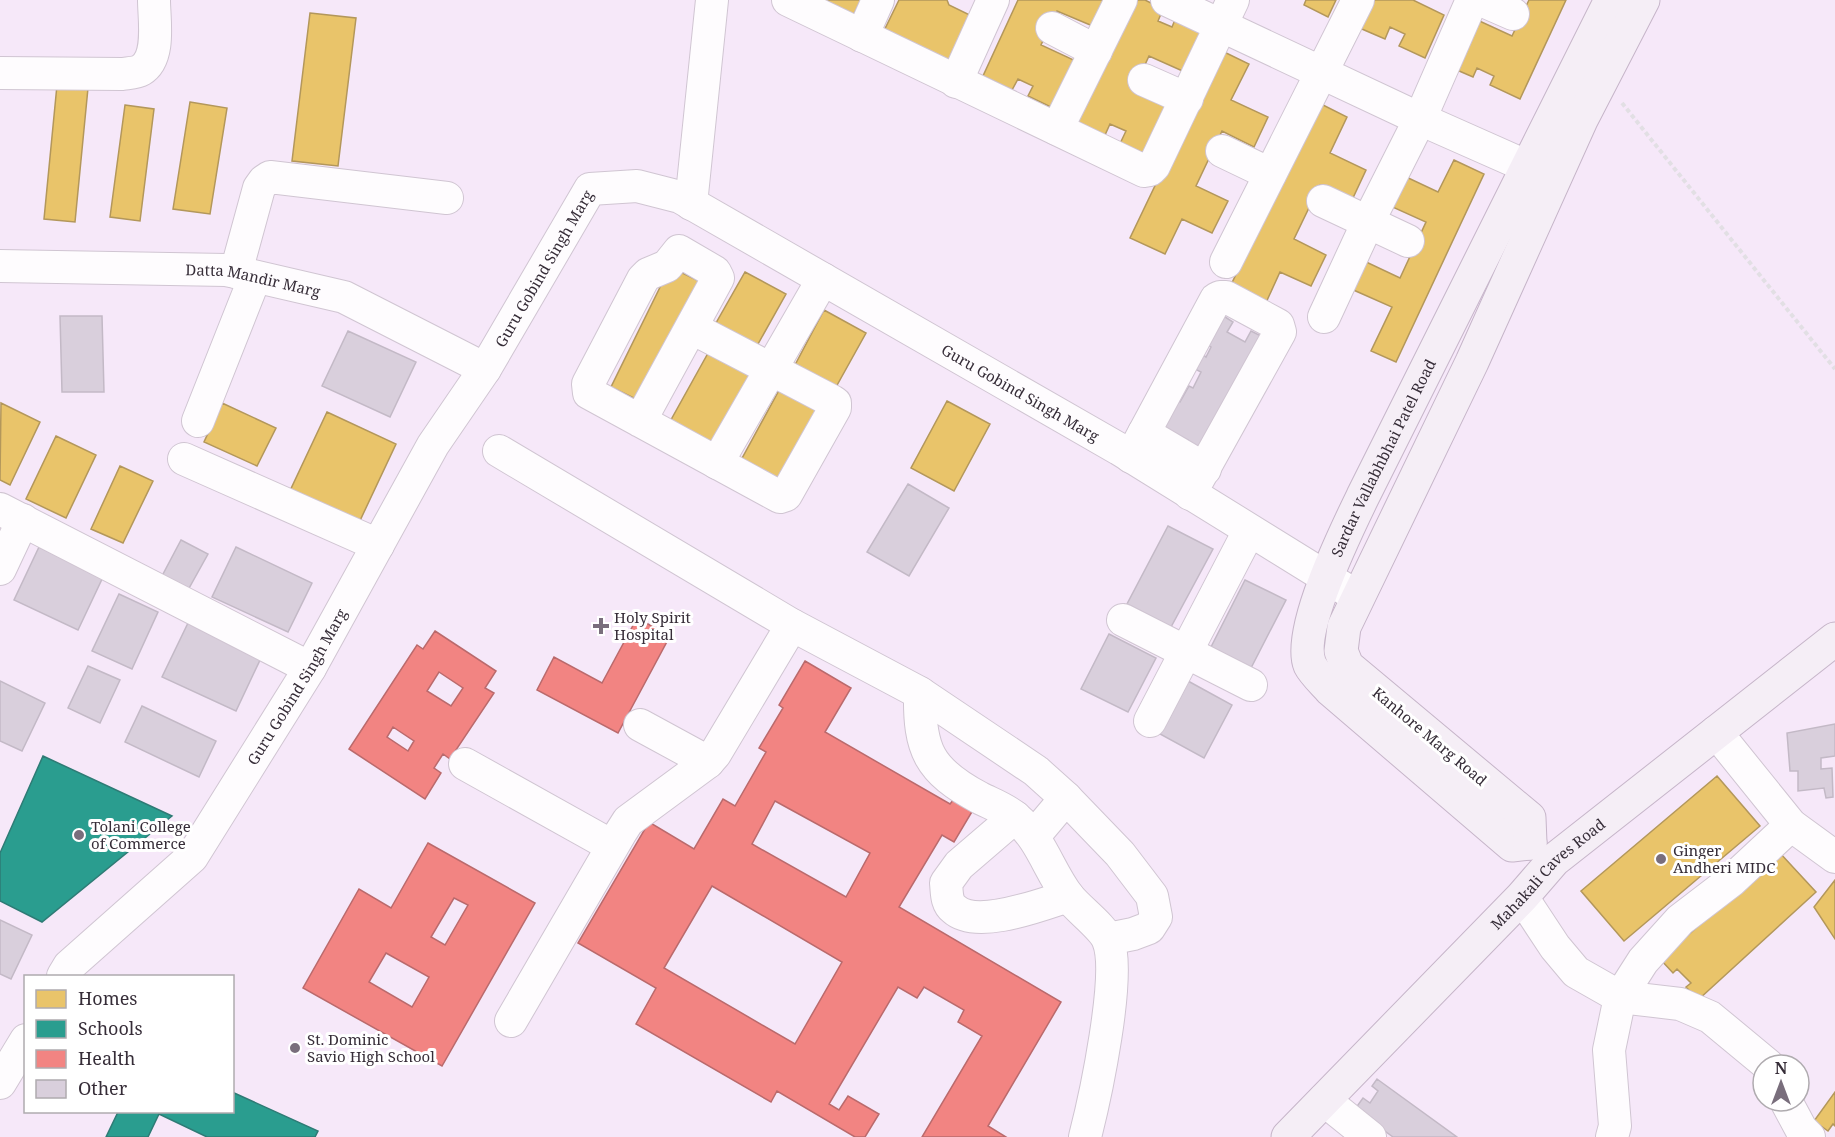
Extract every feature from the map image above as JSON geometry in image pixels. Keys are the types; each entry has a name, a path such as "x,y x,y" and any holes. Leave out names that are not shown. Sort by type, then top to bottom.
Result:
{"main road":[{"name":"Sardar Vallabhbhai Patel Road","path":"1358,597 1472,362 1540,172 1611,0"},
{"name":"Sardar Vallabhbhai Patel Road","path":"1542,852 1512,845 1331,690 1310,665 1308,642 1312,619 1364,494 1540,172 1603,79 1643,0"},
{"name":"Kanhore Marg Road","path":"1358,597 1344,627 1341,651 1347,666 1529,818 1542,852"},
{"name":"Mahakali Caves Road","path":"1288,1137 1522,897 1542,852 1716,732 1835,639"}],"street":[{"path":"0,74 122,74 140,71 149,63 154,49 154,0"},
{"path":"691,204 712,0"},
{"path":"788,0 1144,171 1154,166 1227,13"},
{"path":"861,36 878,0"},
{"path":"956,82 993,0"},
{"path":"1057,129 1121,0"},
{"path":"1167,0 1227,13 1322,73 1540,172"},
{"path":"1226,262 1358,0"},
{"path":"1324,317 1368,222 1420,119 1472,0"},
{"path":"1481,0 1513,14"},
{"path":"1052,28 1096,51"},
{"path":"1144,80 1187,99"},
{"path":"1222,151 1270,174"},
{"path":"193,408 244,274 259,188 264,181 270,177 447,198"},
{"name":"Guru Gobind Singh Marg","path":"64,975 69,966 192,857 310,668 433,446 485,369 590,189 637,186 680,197 823,279 1137,445 1197,482 1250,531 1358,597"},
{"path":"1323,201 1408,241"},
{"path":"640,422 717,281 718,276 715,272 679,251 667,266 648,274 643,279 588,387 591,394 640,422 780,497 786,495 836,405 692,328"},
{"name":"Datta Mandir Marg","path":"0,266 226,270 344,297 485,369"},
{"path":"717,463 823,279"},
{"path":"1137,445 1216,299 1226,297 1278,325 1281,332 1197,482"},
{"path":"499,451 792,625 920,693 1036,771 1066,798 1120,854 1152,896 1156,917 1149,928 1134,934 1108,939"},
{"path":"184,459 378,545"},
{"path":"0,569 12,515 310,668"},
{"path":"1150,721 1250,531"},
{"path":"1123,620 1251,685"},
{"path":"511,1021 628,821 708,762 792,625"},
{"path":"920,693 920,723 930,757 940,772 957,786 1025,826 1068,896 1108,939 1113,972 1108,1023 1085,1137"},
{"path":"640,724 708,762"},
{"path":"1716,732 1791,825 1835,857"},
{"path":"465,764 612,846"},
{"path":"1066,798 959,866 946,883 948,900 954,910 972,916 1017,914 1068,896"},
{"path":"1612,1137 1615,1126 1609,1050 1620,997 1643,961 1680,920 1731,881 1791,825"},
{"path":"1522,897 1555,947 1576,972 1620,997 1680,1004 1710,1017 1754,1053"},
{"path":"0,1083 24,1043"},
{"path":"1324,1100 1371,1137"},
{"path":"1792,1113 1800,1129 1809,1137"}],"path":[{"path":"1603,79 1835,369"}],"building: Homes":[{"path":"826,0 861,0 848,26 822,13 828,1"},
{"path":"899,0 947,0 949,5 978,19 951,74 880,39"},
{"path":"1018,0 1107,0 1095,27 1057,11 1041,45 1078,62 1057,110 1028,96 1033,86 1018,79 1012,90 983,76"},
{"path":"1131,0 1145,0 1163,9 1158,21 1172,27 1177,15 1208,29 1187,73 1149,56 1133,91 1171,108 1147,161 1118,148 1126,131 1110,124 1105,135 1075,122"},
{"path":"1306,0 1336,0 1328,17 1304,5"},
{"path":"1367,0 1413,0 1444,15 1425,58 1399,46 1405,34 1390,27 1385,39 1355,26"},
{"path":"1529,0 1566,0 1520,99 1490,85 1494,76 1477,68 1473,77 1450,67 1473,18 1512,36"},
{"path":"310,13 356,18 338,166 292,161"},
{"path":"1220,50 1249,64 1231,100 1268,117 1254,147 1222,131 1196,186 1228,201 1212,233 1182,219 1165,254 1130,238"},
{"path":"57,85 88,88 75,222 44,219"},
{"path":"190,102 227,108 210,214 173,209"},
{"path":"1319,103 1347,117 1330,153 1366,170 1352,200 1320,185 1294,239 1326,255 1311,286 1280,272 1264,307 1228,291"},
{"path":"125,105 154,109 140,221 110,217"},
{"path":"1454,160 1484,174 1396,362 1371,351 1392,307 1349,288 1362,260 1400,278 1426,222 1388,205 1402,175 1438,192"},
{"path":"670,267 701,282 642,402 611,387"},
{"path":"745,272 786,294 753,353 712,330"},
{"path":"824,310 866,333 836,387 795,365"},
{"path":"712,346 754,368 708,450 667,427"},
{"path":"783,383 826,406 783,485 740,462"},
{"path":"947,401 990,424 954,491 911,468"},
{"path":"1,403 40,422 10,485 0,480"},
{"path":"222,403 276,428 257,466 204,442"},
{"path":"327,412 396,444 357,527 288,495"},
{"path":"56,436 96,455 66,518 26,499"},
{"path":"120,466 153,481 123,543 91,529"},
{"name":"Ginger Andheri MIDC","path":"1717,776 1760,826 1624,941 1581,891"},
{"path":"1779,852 1816,892 1698,1000 1686,987 1691,983 1677,969 1673,973 1661,960"},
{"path":"1835,880 1835,939 1814,907"},
{"path":"1835,1092 1835,1126 1833,1124 1828,1131 1814,1121"}],"building: Schools":[{"name":"Tolani College of Commerce","path":"43,756 172,816 42,922 0,901 0,853"},
{"path":"234,1093 318,1131 315,1137 207,1137 159,1114 148,1137 106,1137 118,1113 234,1113"}],"building: Health":[{"path":"637,618 670,636 618,733 537,690 554,657 602,683"},
{"path":"435,631 496,671 485,688 494,693 450,759 443,754 434,768 441,773 425,799 349,749 417,645 423,649","holes":["439,672 463,688 451,706 427,691","393,727 414,741 408,751 387,737"]},
{"path":"805,661 851,688 825,732 950,804 954,799 973,810 954,842 942,835 899,907 1061,1002 988,1126 1006,1137 922,1137 982,1036 958,1022 964,1010 924,987 917,998 898,987 829,1104 839,1110 848,1096 879,1114 865,1137 855,1137 777,1091 771,1102 636,1024 656,988 578,943 649,822 694,849 723,799 735,806 766,752 759,748 783,708 779,705","holes":["775,801 870,853 846,897 752,844","712,886 842,962 795,1044 664,968"]},
{"path":"428,843 535,903 442,1066 303,988 359,889 391,908","holes":["454,898 468,905 445,945 431,937","386,953 429,977 412,1007 369,982"]}],"building: Other":[{"path":"1222,315 1233,322 1227,332 1245,342 1251,331 1265,338 1201,456 1185,447 1188,440 1172,432 1158,433 1176,399 1180,402 1189,386 1193,388 1201,372 1193,368 1201,353 1206,357 1211,347 1206,344"},
{"path":"60,316 102,316 104,392 62,392"},
{"path":"348,331 416,362 390,417 322,386"},
{"path":"908,484 949,508 909,576 867,552"},
{"path":"1168,526 1213,549 1171,627 1127,604"},
{"path":"181,540 208,554 188,590 162,576"},
{"path":"39,547 103,577 78,630 14,600"},
{"path":"236,547 312,583 288,632 212,597"},
{"path":"1245,580 1286,600 1251,668 1211,647"},
{"path":"119,594 158,612 132,669 92,651"},
{"path":"188,623 261,658 236,711 162,677"},
{"path":"1109,634 1156,658 1128,712 1081,689"},
{"path":"88,666 120,680 100,723 68,708"},
{"path":"0,681 45,703 22,751 0,741"},
{"path":"1188,681 1232,705 1204,758 1160,734"},
{"path":"142,706 216,741 199,777 125,742"},
{"path":"1835,724 1835,756 1821,758 1821,769 1832,768 1833,797 1826,798 1824,788 1798,791 1798,771 1790,771 1787,733"},
{"path":"0,920 32,935 11,979 0,974"},
{"path":"1377,1079 1457,1137 1393,1137 1355,1109 1363,1098 1370,1103 1378,1091 1372,1086"}],"place":[{"name":"Holy Spirit Hospital","path":"601,626"},
{"name":"Tolani College of Commerce","path":"79,835"},
{"name":"Ginger Andheri MIDC","path":"1661,859"},
{"name":"St. Dominic Savio High School","path":"295,1048"}]}
